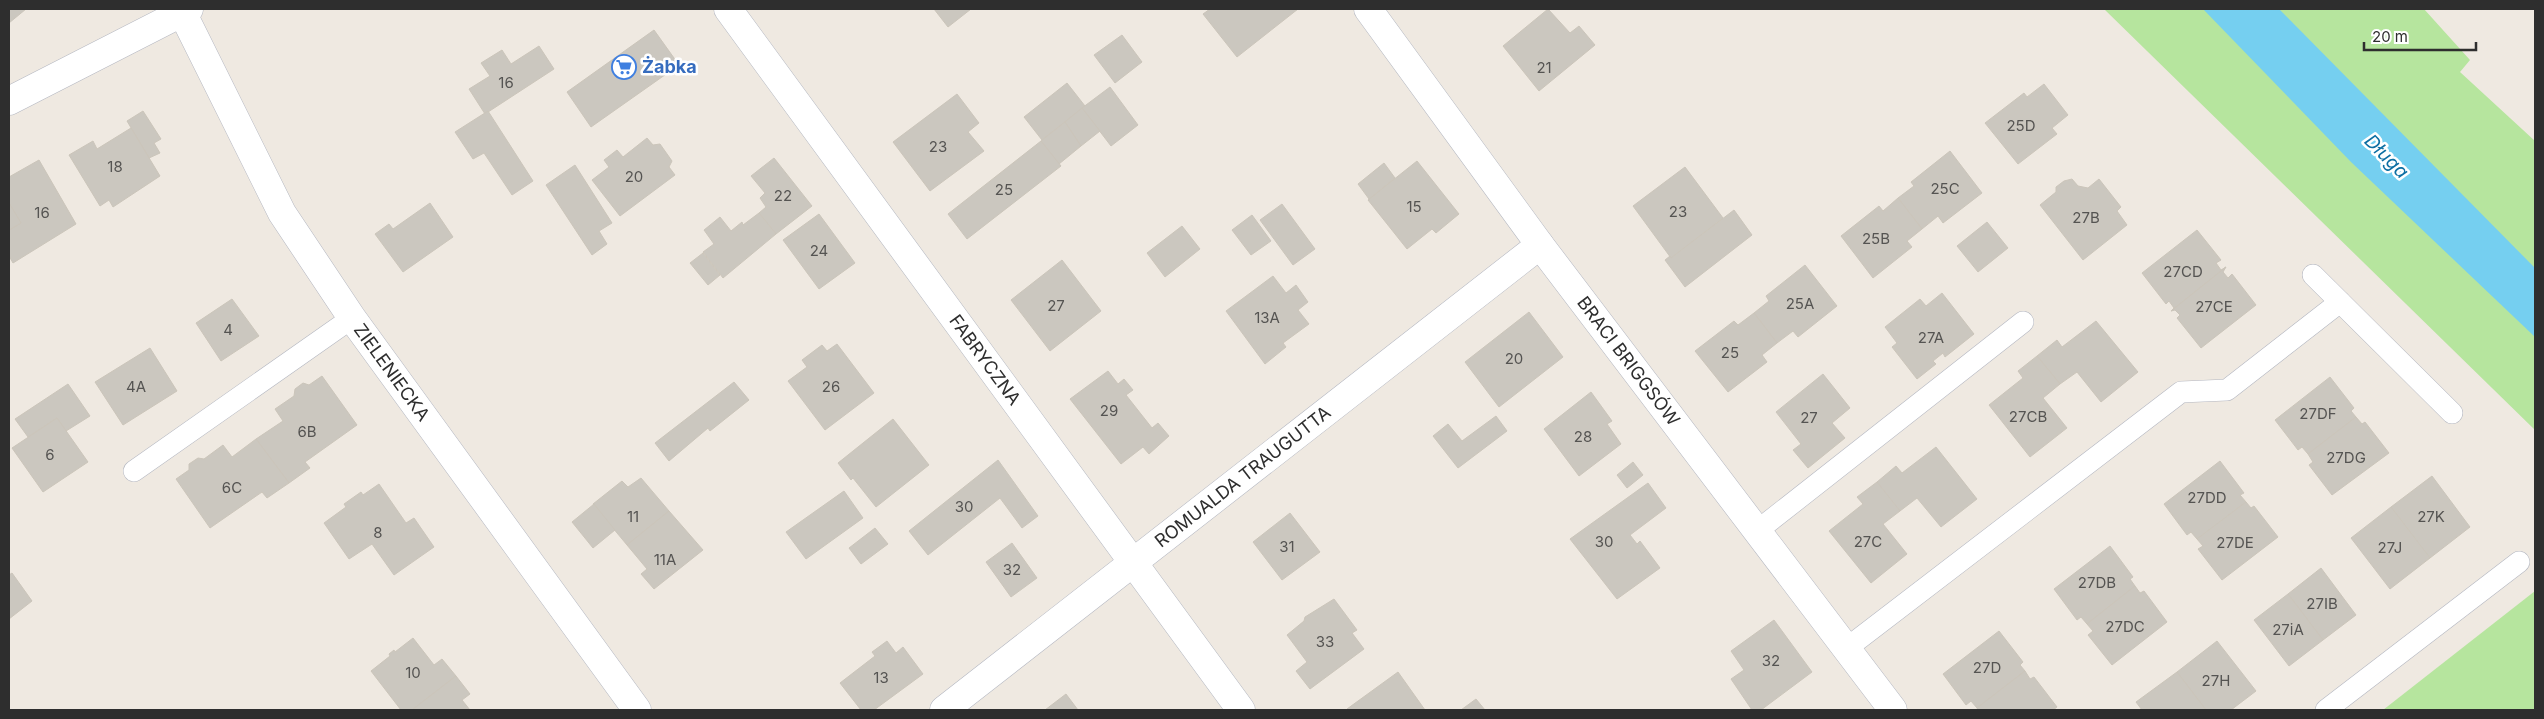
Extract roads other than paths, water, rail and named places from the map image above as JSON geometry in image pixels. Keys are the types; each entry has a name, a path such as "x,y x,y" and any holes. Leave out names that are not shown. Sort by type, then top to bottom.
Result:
{"street":[{"name":"FABRYCZNA","path":"728,9 1241,710"},
{"name":"BRACI BRIGGSÓW","path":"1368,9 1540,245 1893,710"},
{"path":"9,101 185,11"},
{"name":"ZIELENIECKA","path":"185,11 282,213 352,318 637,710"},
{"name":"ROMUALDA TRAUGUTTA","path":"944,710 1540,245"}],"lane":[{"path":"2313,275 2452,414"},
{"path":"1847,648 2181,392 2227,390 2340,302"},
{"path":"134,472 352,318"},
{"path":"1757,531 2023,322"},
{"path":"2326,710 2519,562"}],"water":[{"name":"Długa","path":"2203,9 2279,9 2535,268 2535,337 2351,162"}],"place":[{"name":"Żabka","path":"624,67"}]}
